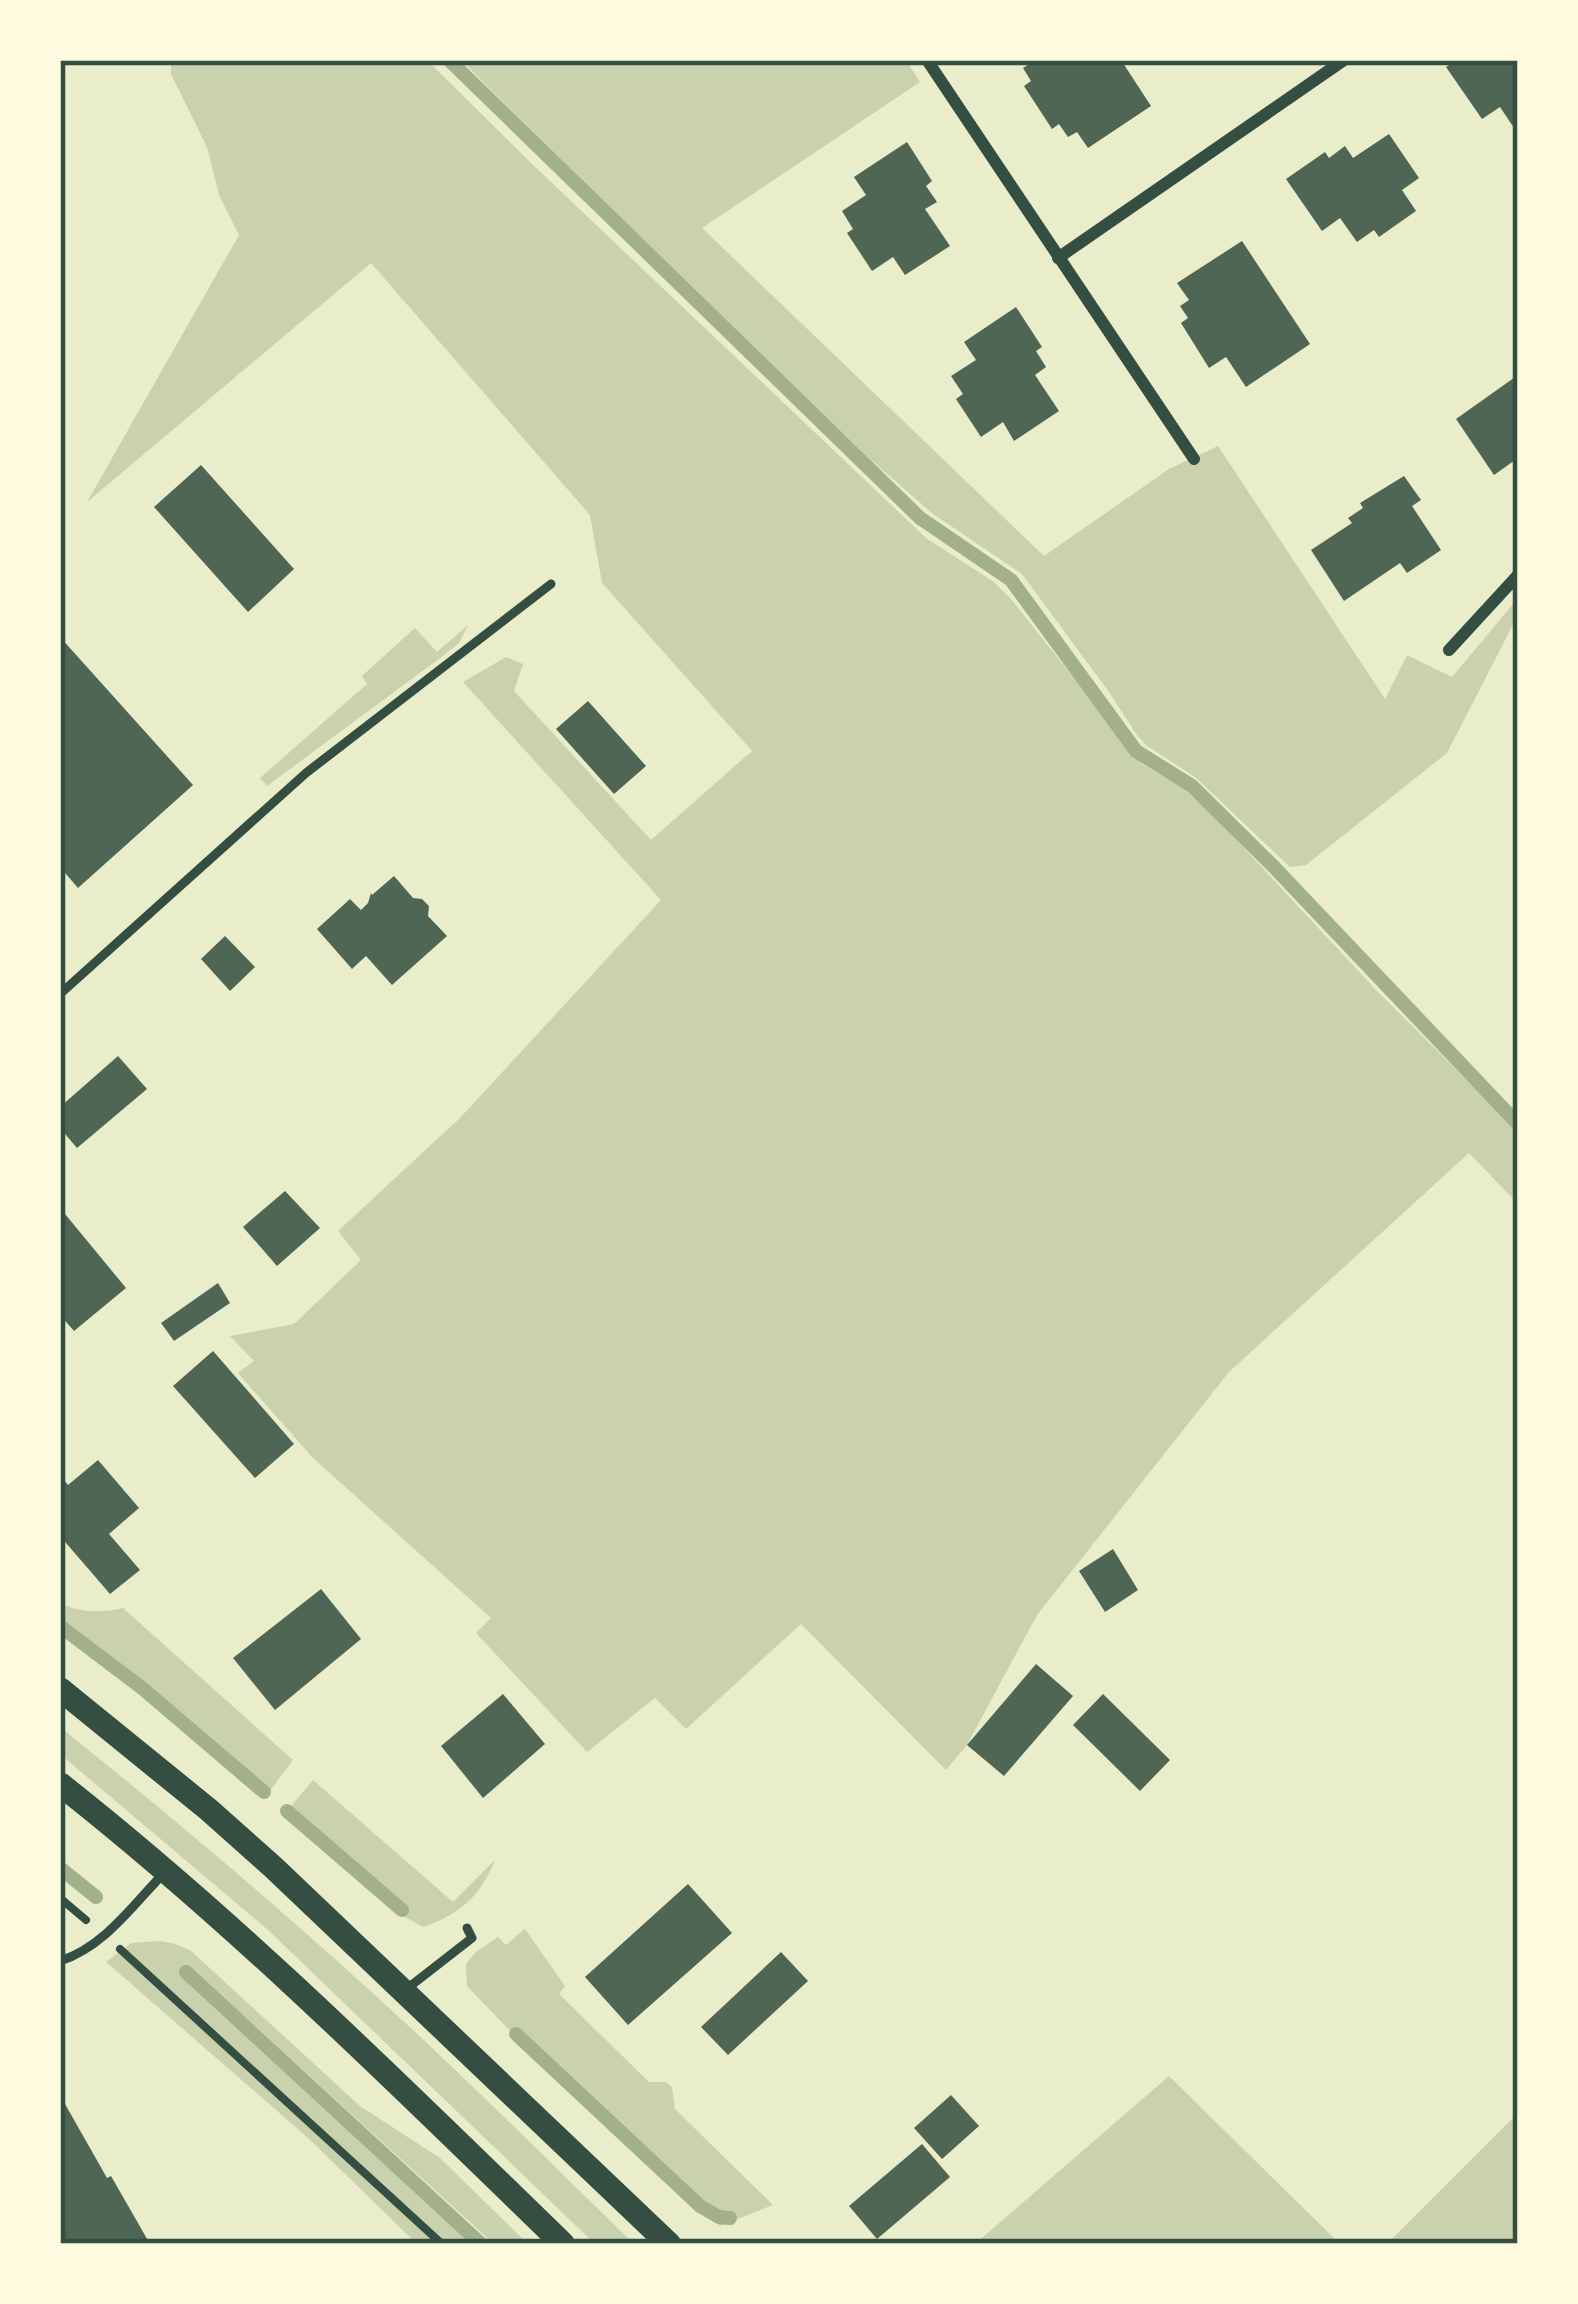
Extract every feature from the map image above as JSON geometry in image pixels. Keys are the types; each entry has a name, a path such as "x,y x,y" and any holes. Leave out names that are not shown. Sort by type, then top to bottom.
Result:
{"main road":[{"path":"60,1689 209,1810 669,2244"},
{"path":"60,1784 167,1870 285,1976 563,2244"}],"street":[{"path":"927,60 1194,459"},
{"path":"1058,259 1344,60"},
{"path":"1449,650 1518,575"}],"lane":[{"path":"60,994 306,773 551,584"},
{"path":"60,1961 90,1948 167,1870"},
{"path":"404,1991 472,1938 467,1928"}],"path":[{"path":"60,1898 442,2244"}],"green space":[{"path":"171,60 427,60 926,538 994,582 1142,764 1184,789 1218,820 1376,990 1518,1131 1518,1204 1469,1153 1229,1372 1037,1615 967,1745 946,1770 801,1624 686,1729 655,1698 587,1752 476,1633 491,1618 313,1458 238,1373 254,1361 230,1336 294,1324 361,1260 338,1231 460,1118 661,900 463,682 506,657 523,664 514,691 651,840 752,751 602,583 590,515 371,263 87,502 239,235 219,195 207,147 171,74"},
{"path":"461,60 906,60 920,82 702,228 1044,556 1169,469 1218,446 1385,699 1407,655 1452,677 1518,598 1518,615 1447,753 1306,865 1290,867 1195,777 1147,746 1022,574 933,514 870,459"},
{"path":"468,625 459,643 267,786 260,778 367,684 362,676 415,628 437,652"},
{"path":"60,1603 91,1611 123,1608 293,1760 266,1796 60,1629"},
{"path":"60,1727 339,1963 634,2244 595,2244 267,1929 60,1754"},
{"path":"313,1780 453,1902 495,1860 489,1873 467,1902 423,1927 400,1914 290,1817 287,1811"},
{"path":"525,1929 565,1986 559,1994 649,2082 666,2082 672,2087 675,2109 773,2205 720,2226 543,2065 467,1986 466,1964 476,1952 498,1937 506,1945"},
{"path":"159,1941 190,1950 360,2106 440,2158 528,2244 494,2244 190,1967 182,1977 475,2244 417,2244 307,2137 106,1962 131,1943"},
{"path":"1169,2076 1340,2244 975,2244"},
{"path":"1518,2113 1518,2244 1387,2244"}],"building":[{"path":"1029,60 1121,60 1151,106 1088,148 1077,132 1068,137 1059,124 1052,129 1024,86 1031,81 1023,68"},
{"path":"1457,60 1518,60 1518,134 1500,107 1482,119 1446,67"},
{"path":"1389,134 1419,178 1402,190 1416,211 1379,237 1374,230 1357,242 1340,218 1322,231 1286,179 1325,152 1329,158 1345,146 1353,158"},
{"path":"907,142 932,181 926,186 937,202 925,209 950,246 905,275 893,257 872,271 847,233 853,229 842,211 866,195 854,177"},
{"path":"1242,241 1310,344 1246,387 1226,357 1209,368 1181,323 1188,318 1180,306 1189,300 1177,283"},
{"path":"1016,307 1042,347 1036,351 1046,367 1035,375 1059,411 1014,441 1003,422 981,437 956,399 963,394 951,376 976,360 964,342"},
{"path":"1518,375 1518,458 1494,475 1456,419"},
{"path":"201,465 294,569 248,612 154,507"},
{"path":"1404,476 1421,500 1412,506 1441,550 1407,573 1400,563 1344,601 1311,550 1352,523 1348,518 1363,508 1360,503"},
{"path":"60,637 193,785 78,888 60,867"},
{"path":"588,701 646,766 614,794 556,729"},
{"path":"394,876 413,898 429,906 428,916 447,936 392,985 366,956 352,969 317,929 350,899 361,910 371,893"},
{"path":"225,936 255,967 230,991 201,959"},
{"path":"118,1056 147,1089 77,1148 60,1128 60,1107"},
{"path":"285,1191 320,1228 277,1266 243,1227"},
{"path":"65,1214 126,1288 74,1331 60,1315 60,1218"},
{"path":"218,1283 230,1303 174,1341 161,1323"},
{"path":"213,1351 294,1444 255,1478 173,1386"},
{"path":"98,1460 139,1508 109,1534 140,1570 110,1594 60,1536 60,1475 68,1485"},
{"path":"1113,1549 1138,1590 1105,1612 1079,1571"},
{"path":"321,1589 361,1639 275,1710 233,1658"},
{"path":"1036,1664 1073,1696 1004,1776 967,1745"},
{"path":"503,1694 545,1744 483,1798 441,1746"},
{"path":"1103,1694 1170,1760 1140,1791 1073,1725"},
{"path":"688,1884 732,1933 628,2025 585,1977"},
{"path":"781,1952 808,1981 728,2055 701,2027"},
{"path":"951,2095 979,2126 942,2159 914,2128"},
{"path":"65,2104 150,2244 60,2244 60,2107"},
{"path":"922,2144 950,2177 877,2239 849,2206"}],"waterway":[{"path":"449,60 920,518 1011,580 1136,751 1192,786 1518,1124"},
{"path":"60,1626 142,1688 264,1792"},
{"path":"287,1811 402,1910"},
{"path":"60,1868 96,1897"},
{"path":"186,1972 481,2244"},
{"path":"516,2034 700,2206 730,2218"}]}
